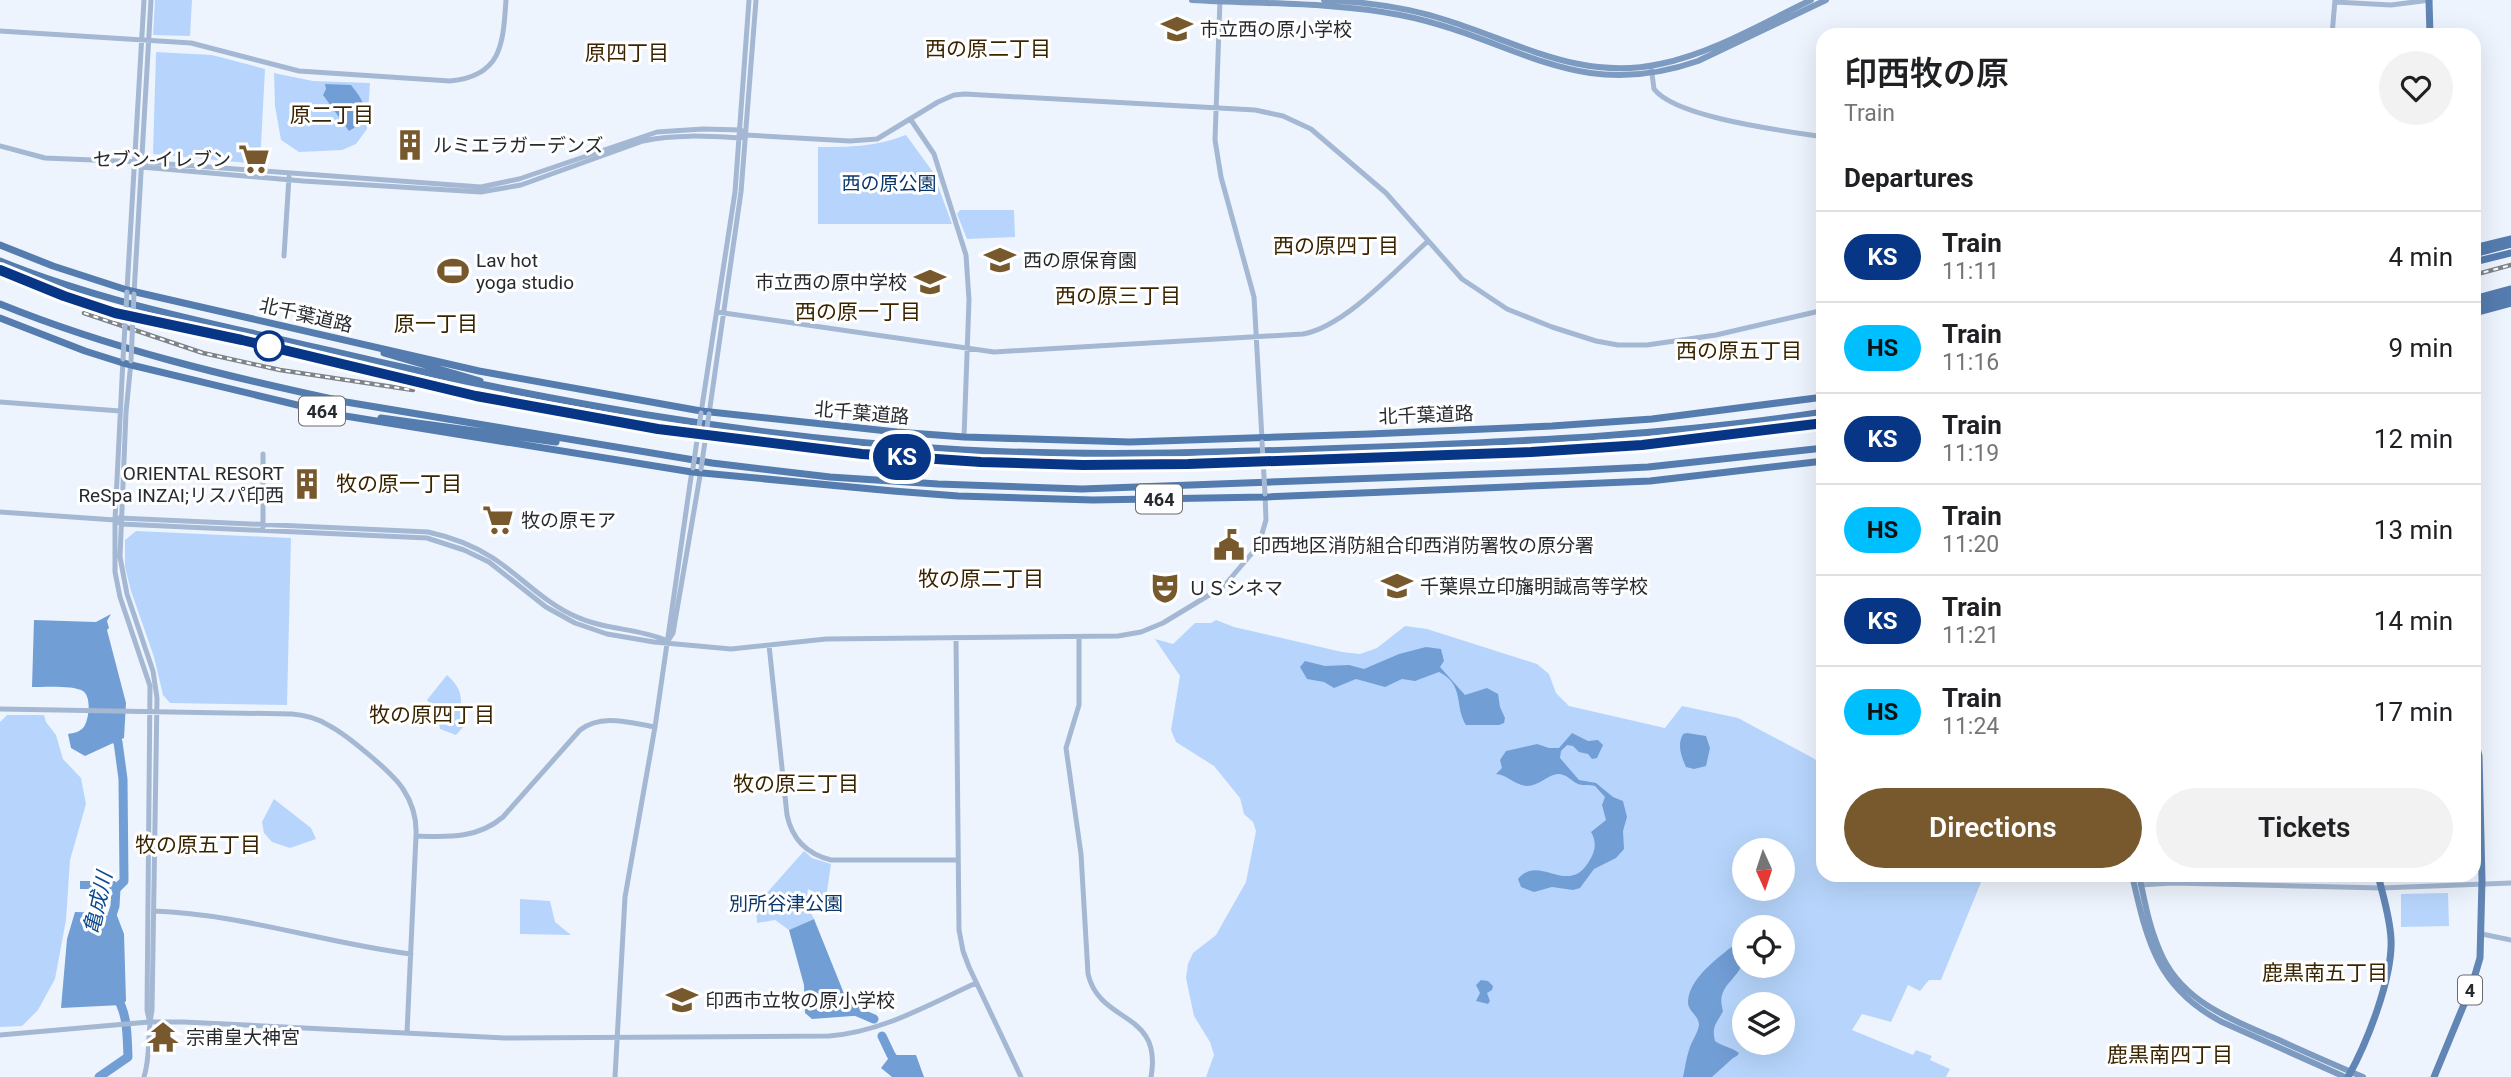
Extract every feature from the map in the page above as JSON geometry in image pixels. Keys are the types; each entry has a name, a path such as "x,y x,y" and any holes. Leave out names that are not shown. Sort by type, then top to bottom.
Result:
{"highway":[{"path":"2481,246 2511,239"},
{"path":"2481,252 2511,244"},
{"name":"北千葉道路","path":"0,245 131,292 500,376 705,413 964,437 1130,442 1262,440 1593,424 1754,408 1816,398"},
{"path":"2481,260 2511,253"},
{"name":"北千葉道路","path":"0,261 145,307 495,388 604,409 786,435 923,447 1072,454 1193,453 1565,440 1707,428 1816,413"},
{"path":"2481,297 2511,289"},
{"path":"2481,304 2511,296"},
{"path":"2481,311 2511,303"},
{"name":"464","path":"0,304 88,338 346,402 712,463 830,477 1082,489 1648,467 1816,449"},
{"name":"464","path":"0,318 85,351 339,415 697,470 958,496 1093,500 1650,481 1816,462"},
{"path":"361,343 373,350 476,379 495,388"},
{"path":"339,415 400,419 571,444 592,443"}],"main road":[{"path":"1192,0 1357,4"},
{"path":"1324,0 1357,4 1420,19 1573,71 1610,76 1698,61 1826,0"},
{"path":"1652,69 1695,54 1811,0"},
{"path":"2429,0 2430,28"},
{"name":"4","path":"2434,1077 2472,985 2480,958 2481,842"},
{"path":"2136,882 2163,959 2179,982 2196,999 2224,1016 2348,1075 2363,1077"},
{"path":"2138,882 2138,886"},
{"path":"2348,1075 2379,1003 2390,965 2390,928 2380,882"}],"street":[{"path":"120,520 131,292 141,165 144,0"},
{"path":"131,292 133,164 144,41 151,0"},
{"path":"0,31 206,45 299,71 450,81 466,80 480,74 497,56 503,36 506,0"},
{"path":"615,1077 625,897 668,642 673,633 720,313 741,192 749,0"},
{"path":"742,134 755,0"},
{"path":"2333,28 2335,1 2391,5 2429,0"},
{"path":"0,512 414,536 438,540 489,562 546,607 575,623 607,634 721,649 826,639 1125,635 1163,623 1219,590 1258,544 1266,520 1252,285 1219,167 1215,107 1220,1"},
{"path":"1652,69 1654,89 1676,104 1718,118 1816,135"},
{"path":"0,146 45,158 481,192 522,185 658,138 742,134 870,140 883,136 938,102 964,94 1215,107 1271,113 1295,120 1311,130 1386,193 1462,279 1494,302 1541,323 1607,343 1647,345 1701,337 1816,312"},
{"path":"911,120 937,162 966,255 970,284 964,437"},
{"path":"284,256 289,177"},
{"path":"720,313 968,349 1015,352 1303,334 1334,323 1428,242"},
{"path":"127,362 120,411 120,557 123,580 153,671 152,1011 149,1022"},
{"path":"0,402 120,411"},
{"path":"263,527 264,454"},
{"path":"1079,637 1079,705 1066,748 1081,854 1088,974 1093,989 1103,1002 1135,1023 1147,1036 1152,1052 1152,1077"},
{"path":"956,638 957,860 962,951 1021,1077"},
{"path":"769,645 787,815 794,835 802,845 814,854 831,860 957,860"},
{"path":"0,709 292,714 322,722 335,729 396,779 412,805 416,836 407,1033"},
{"path":"144,1077 149,1056 147,1010 154,711"},
{"path":"416,836 465,836 492,825 503,817 589,723 608,720 655,727"},
{"path":"2138,886 2173,883 2381,888 2511,883"},
{"path":"153,911 207,915 348,945 411,954"},
{"path":"2482,934 2511,940"},
{"path":"0,1035 149,1022 505,1038 850,1034 880,1027 976,983"}],"green space":[{"path":"155,0 192,0 190,36 153,35"},
{"path":"156,52 212,55 265,69 260,164 153,154"},
{"path":"274,73 313,81 370,83 367,129 356,144 342,150 299,152 281,140 275,106"},
{"name":"西の原公園","path":"906,135 933,172 952,224 818,224 818,147 863,146"},
{"path":"960,210 1014,210 1015,237 967,239 957,214"},
{"path":"136,531 291,538 287,705 170,703 163,695 154,657 125,567 125,540"},
{"path":"1216,620 1234,627 1360,654 1377,648 1405,626 1427,629 1537,664 1549,674 1556,693 1569,706 1665,728 1682,706 1738,718 1813,758 1816,760 1816,882 1981,882 1941,980 1929,980 1920,991 1908,985 1891,1022 1862,1014 1852,1030 1913,1055 1916,1050 1932,1056 1930,1060 1950,1069 1946,1077 1206,1077 1214,1055 1210,1042 1194,1016 1186,978 1188,964 1193,953 1216,935 1246,882 1256,831 1253,822 1244,814 1240,798 1214,766 1176,742 1171,730 1180,676 1155,639 1173,644 1195,623 1211,623"},
{"path":"447,675 460,694 466,724 456,735 440,729 438,714 427,700"},
{"path":"7,715 44,715 56,735 63,759 81,778 86,804 70,860 66,920 55,979 38,1010 22,1026 0,1027 0,722"},
{"path":"274,799 311,828 316,839 290,848 272,842 264,833 262,822"},
{"name":"別所谷津公園","path":"804,851 812,858 831,864 826,898 808,889 806,904 814,919 789,930 775,920 757,923 756,905"},
{"path":"2448,893 2449,926 2401,927 2401,894"},
{"path":"520,899 550,901 555,922 571,935 520,934"}],"shaded area":[{"path":"325,84 351,85 360,97 364,109 364,115 357,126 349,131 323,95"},
{"path":"111,614 107,621 107,630 126,703 124,738 85,756 71,748 68,734 85,725 89,709 86,694 72,688 32,687 34,620 96,622"},
{"path":"1426,647 1441,649 1444,661 1440,667 1465,695 1487,688 1498,694 1504,723 1466,725 1456,689 1447,677 1439,672 1415,681 1402,679 1385,687 1356,679 1334,688 1324,682 1307,679 1300,667 1305,661 1325,666 1349,665 1364,669 1399,654"},
{"path":"1572,733 1588,741 1598,740 1603,745 1597,758 1592,759 1588,754 1567,745 1561,751 1560,758 1579,780 1596,783 1613,797 1623,801 1627,817 1623,831 1624,849 1616,858 1594,869 1580,888 1573,890 1552,887 1534,892 1521,887 1518,879 1527,872 1536,870 1564,876 1573,875 1582,870 1591,858 1595,842 1591,832 1606,820 1602,805 1605,797 1595,786 1578,784 1561,774 1527,786 1496,774 1502,768 1500,760 1506,751 1537,744 1559,748"},
{"path":"1683,734 1706,736 1710,748 1706,766 1694,769 1686,767 1680,746"},
{"path":"80,881 115,881 118,885 116,889 80,889"},
{"path":"75,912 116,913 124,934 126,1001 122,1005 61,1008 67,939"},
{"path":"814,919 845,996 864,1008 866,1015 812,1019 805,1013 804,985 789,930"},
{"path":"1732,946 1733,978 1722,995 1723,1011 1714,1031 1715,1041 1732,1049 1732,1055 1738,1055 1712,1077 1683,1077 1689,1050 1699,1025 1688,1004 1690,991 1710,964"},
{"path":"1481,980 1488,981 1493,986 1487,993 1490,1001 1488,1004 1476,1001 1480,993 1476,985"},
{"path":"891,1055 916,1055 924,1077 892,1077 881,1068"}],"waterway":[{"name":"亀成川","path":"110,733 118,742 123,779 124,881 116,889 110,922"},
{"name":"亀成川","path":"99,1077 128,1057 125,1018 116,996"},
{"path":"855,1011 874,1019"},
{"path":"882,1036 891,1055 907,1077"}],"railway":[{"path":"2481,273 2511,265"},
{"path":"0,270 115,313 476,395 658,429 862,454 981,462 1188,464 1531,452 1642,445 1816,424"},
{"path":"84,313 203,353 280,370 413,390"}],"train":[{"name":"KS","path":"0,270 115,313 242,340 476,396 723,439 862,454 981,462 1188,464 1531,452 1642,445 1816,424"}],"place":[{"name":"市立西の原小学校","path":"1177,29"},
{"name":"ルミエラガーデンズ","path":"410,145"},
{"name":"セブン-イレブン","path":"254,159"},
{"name":"西の原保育園","path":"1000,260"},
{"name":"Lav hot yoga studio","path":"453,271"},
{"name":"市立西の原中学校","path":"930,282"},
{"name":"ORIENTAL RESORT ReSpa INZAI;リスパ印西","path":"307,484"},
{"name":"牧の原モア","path":"498,520"},
{"name":"印西地区消防組合印西消防署牧の原分署","path":"1229,545"},
{"name":"千葉県立印旛明誠高等学校","path":"1397,586"},
{"name":"ＵＳシネマ","path":"1165,588"},
{"name":"印西市立牧の原小学校","path":"682,1000"},
{"name":"宗甫皇大神宮","path":"163,1037"}],"district":[{"name":"西の原二丁目","path":"988,49"},
{"name":"原四丁目","path":"627,53"},
{"name":"原二丁目","path":"332,115"},
{"name":"西の原四丁目","path":"1336,246"},
{"name":"西の原三丁目","path":"1118,296"},
{"name":"西の原一丁目","path":"858,312"},
{"name":"原一丁目","path":"436,324"},
{"name":"西の原五丁目","path":"1739,351"},
{"name":"牧の原一丁目","path":"399,484"},
{"name":"牧の原二丁目","path":"981,579"},
{"name":"牧の原四丁目","path":"432,715"},
{"name":"牧の原三丁目","path":"796,784"},
{"name":"牧の原五丁目","path":"198,845"},
{"name":"鹿黒南五丁目","path":"2325,973"},
{"name":"鹿黒南四丁目","path":"2170,1055"}]}
